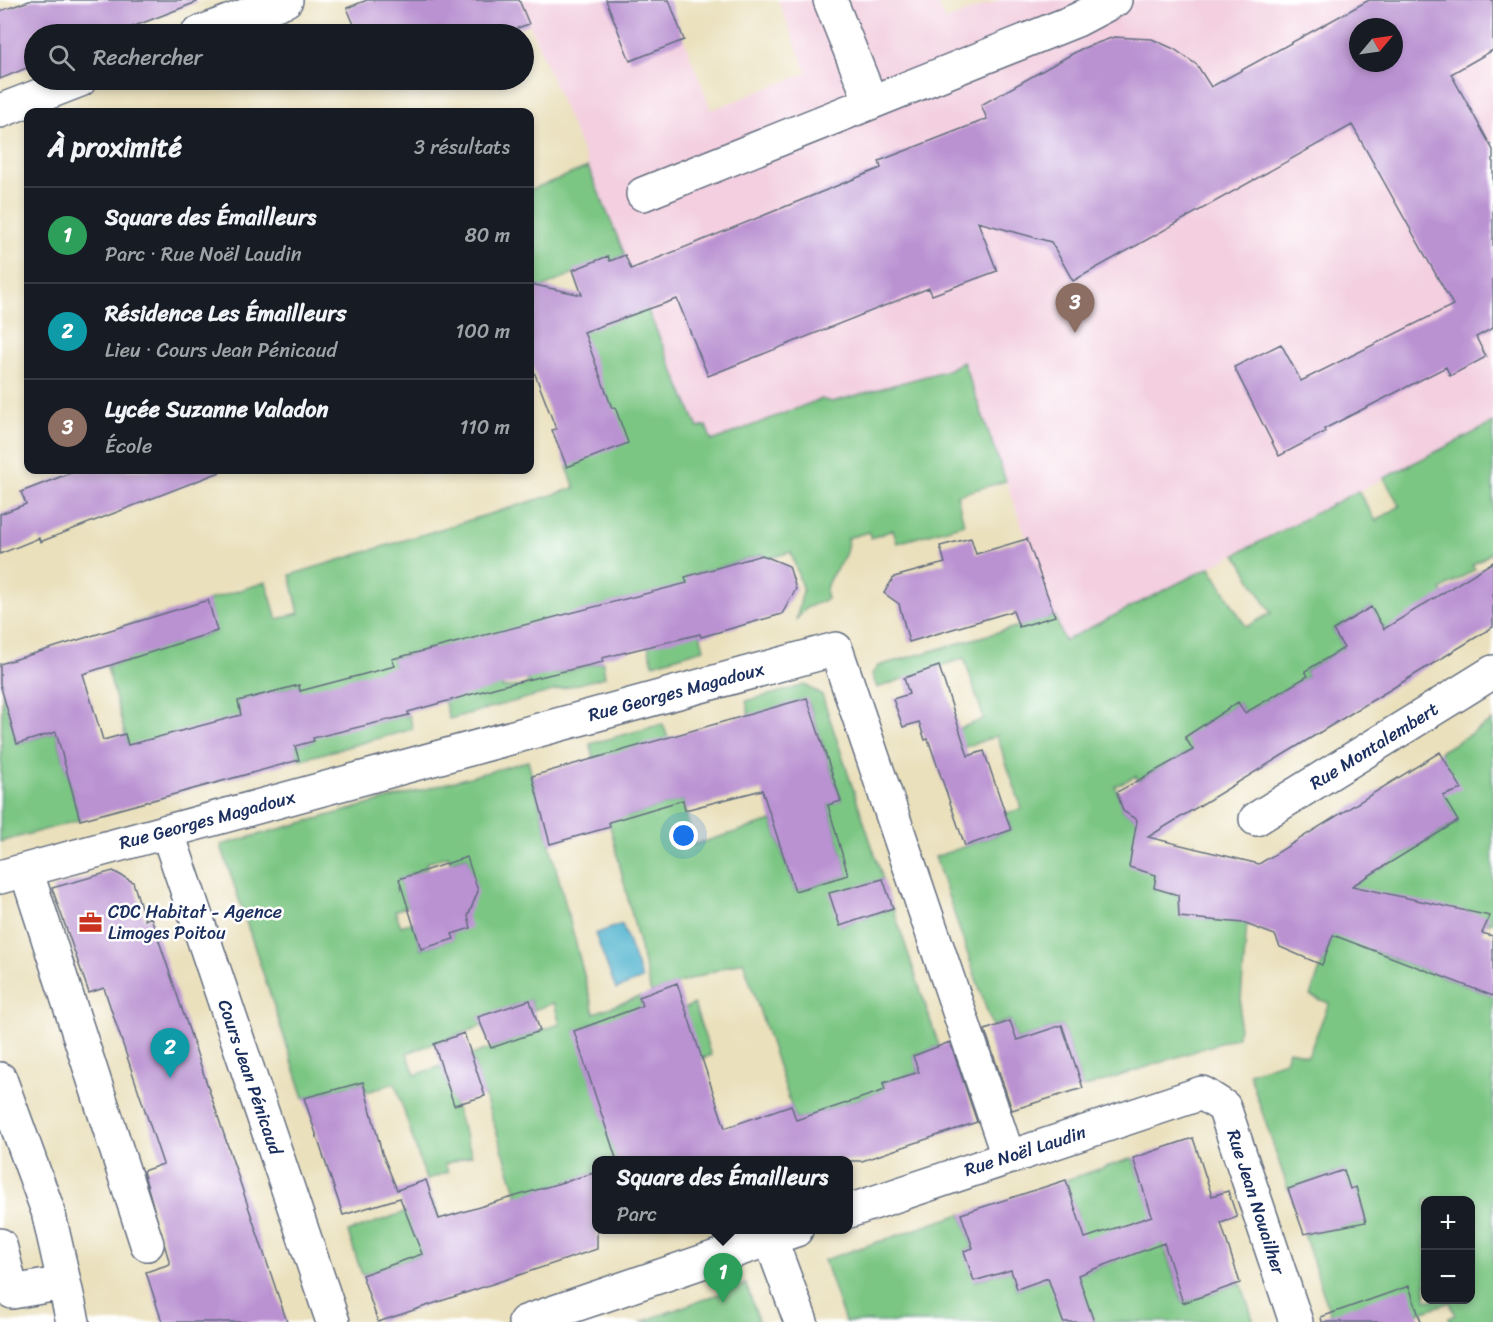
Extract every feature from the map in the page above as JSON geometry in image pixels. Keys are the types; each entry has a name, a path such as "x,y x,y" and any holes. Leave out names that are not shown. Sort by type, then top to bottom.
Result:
{"street":[{"path":"222,24 286,0"},
{"path":"830,0 871,102"},
{"path":"643,194 1077,20 1115,0"},
{"path":"0,111 54,90"},
{"name":"Rue Georges Magadoux","path":"13,873 836,649 1008,1156"},
{"name":"Rue Montalembert","path":"1256,819 1493,672"},
{"name":"Cours Jean Pénicaud","path":"167,831 333,1322"},
{"path":"13,873 147,1244"},
{"path":"1,1085 48,1211 73,1322"},
{"name":"Rue Noël Laudin","path":"853,1210 1008,1156 1203,1093"},
{"name":"Rue Jean Nouailher","path":"1203,1093 1224,1107 1296,1322"},
{"path":"525,1322 783,1234 801,1322"},
{"path":"0,1245 12,1292 64,1283"}],"shaded area":[{"path":"519,0 669,0 711,110 807,73 778,0 936,0 945,20 999,0 1493,0 1493,423 1063,641 963,361 948,370 832,402 821,399 712,441 698,429 534,36 534,24 529,24"}],"green space":[{"path":"588,167 625,255 610,261 608,257 544,287 534,285 534,188"},
{"path":"646,306 698,428 706,426 712,441 821,399 832,402 948,370 963,361 1006,481 957,495 964,524 897,543 893,530 871,538 869,532 847,538 845,555 828,583 827,599 806,608 796,620 803,591 791,552 766,559 764,554 686,577 704,649 653,664 648,646 678,586 569,614 543,632 554,674 603,662 605,677 449,719 431,648 392,659 395,666 361,726 409,715 413,729 299,760 295,746 314,741 299,685 238,701 243,722 132,760 107,667 128,661 120,627 156,616 165,647 216,632 208,600 266,582 277,619 299,613 290,575 575,488 567,467 612,408 579,331 631,316","holes":["514,629 528,682 523,686 502,688"]},
{"path":"1493,423 1493,552 1472,565 1475,569 1441,590 1450,605 1384,629 1371,607 1333,630 1344,648 1305,671 1308,676 1245,713 1238,702 1186,737 1193,750 1138,780 1136,776 1115,786 1123,811 1150,827 1133,846 1156,875 1154,888 1178,895 1180,917 1247,923 1238,1037 1083,1088 1062,1025 1017,1040 1010,1020 992,1026 935,857 1011,830 1006,813 1022,809 997,736 950,752 944,734 984,719 964,658 877,688 872,674 878,666 1055,616 1064,641 1210,567 1246,627 1271,613 1236,554 1358,491 1376,521 1400,506 1384,478"},
{"path":"805,685 822,695 883,879 866,884 833,903 841,926 893,908 939,1046 913,1056 919,1072 883,1083 885,1090 796,1120 743,961 651,993 590,744 663,724 668,738 629,816 683,800 693,845 772,821 795,891 848,875 828,805 841,800 809,703 801,700 749,716 746,701"},
{"path":"2,690 17,744 56,732 80,820 0,842"},
{"path":"1492,721 1493,922 1375,942 1372,950 1493,996 1493,1322 1449,1322 1448,1318 1455,1315 1451,1304 1475,1304 1475,1196 1421,1196 1421,1304 1444,1304 1418,1313 1331,1317 1304,1234 1366,1222 1356,1188 1350,1189 1344,1170 1288,1189 1249,1073 1285,1061 1289,1050 1308,1056 1329,1003 1310,996 1351,886 1458,822 1443,796 1440,752"},
{"path":"528,761 594,1013 639,997 649,1024 694,1004 711,1055 702,1059 601,1021 575,1031 616,1156 592,1156 592,1174 518,1197 471,1055 560,1024 554,1003 533,1010 530,1000 479,1017 482,1026 407,1053 415,1075 441,1066 472,1155 445,1164 448,1172 426,1180 395,1083 367,1092 363,1082 304,1098 221,845","holes":["448,856 450,861 467,857 476,886 452,934 453,939 421,949 413,922 401,926 395,911 408,906 399,879 427,868 426,863"]},
{"path":"1133,1158 1183,1303 1241,1283 1254,1322 1094,1322 1079,1279 1058,1306 1063,1322 845,1322 824,1260 961,1214 973,1248 964,1251 975,1281 1011,1270 1017,1289 1053,1276 1078,1275 1116,1261 1067,1244 1078,1216 1066,1180"},
{"path":"434,1202 448,1245 362,1275 348,1232"},
{"path":"746,1284 759,1322 641,1322"}],"water":[{"path":"622,924 642,979 616,989 595,934"}],"building":[{"path":"32,0 196,0 197,2 140,24 24,24 24,69 0,79 0,11"},
{"path":"367,0 519,0 529,24 354,24 347,8"},
{"path":"606,0 669,0 684,40 630,61"},
{"path":"1369,0 1493,0 1493,50 1451,74 1493,150 1493,328 1476,337 1486,357 1450,376 1446,367 1324,429 1325,432 1279,456 1234,367 1281,344 1301,381 1453,305 1352,125 1073,281 1051,242 978,222 997,271 932,295 929,288 708,376 677,299 584,332 612,408 615,407 628,443 567,467 552,430 556,429 534,371 534,285 582,295 573,270 608,256 610,261 625,255 631,269 881,168 879,161 987,119 981,105 1081,49 1114,37 1152,39 1174,49 1197,65 1211,87"},
{"path":"68,474 215,474 40,542 39,538 0,554 0,514 26,504 21,492"},
{"path":"971,538 976,554 1027,539 1055,616 1019,627 1013,611 909,642 899,604 884,593 894,577 945,563 940,546"},
{"path":"762,555 789,566 796,589 782,614 701,637 700,634 602,658 603,662 501,686 408,712 409,715 313,738 314,741 295,746 299,760 80,820 56,732 17,744 0,684 0,664 208,600 217,631 83,674 103,740 125,734 128,745 241,715 238,701 299,685 300,691 395,666 392,659 687,583 685,577"},
{"path":"1493,562 1493,627 1148,837 1259,864 1440,752 1462,789 1443,796 1458,821 1352,886 1490,916 1482,933 1493,936 1493,996 1333,935 1322,965 1280,947 1275,935 1243,923 1179,917 1178,895 1154,888 1156,875 1129,867 1137,820 1123,811 1117,792 1193,750 1185,737 1238,702 1245,713 1308,676 1305,671 1344,648 1333,630 1371,607 1384,629"},
{"path":"939,666 968,756 984,751 1011,830 965,846 928,739 925,740 919,722 903,727 893,699 909,694 904,678"},
{"path":"807,698 841,801 828,805 848,875 795,891 762,790 685,810 683,800 609,822 610,827 550,844 532,776"},
{"path":"467,857 478,891 468,916 471,928 452,934 454,939 421,949 399,879"},
{"path":"113,871 133,882 145,920 151,917 287,1322 162,1322 146,1272 170,1264 143,1171 163,1164 104,988 89,993 52,888"},
{"path":"883,879 893,908 840,926 829,893"},
{"path":"677,983 725,1128 791,1105 796,1120 885,1090 883,1083 919,1072 913,1056 950,1042 977,1122 862,1161 853,1161 853,1156 615,1156 574,1031 642,1006 639,997"},
{"path":"530,1000 540,1031 491,1048 478,1017"},
{"path":"1010,1021 1017,1040 1062,1025 1083,1088 1012,1110 985,1030"},
{"path":"464,1033 485,1096 454,1105 434,1044"},
{"path":"363,1082 382,1153 397,1190 426,1180 439,1219 592,1173 592,1234 597,1234 597,1249 378,1322 362,1275 422,1254 400,1198 343,1215 304,1098"},
{"path":"1193,1138 1212,1196 1228,1191 1237,1217 1221,1223 1240,1283 1183,1303 1164,1243 1078,1275 1094,1322 1063,1322 1048,1278 1017,1289 1011,1270 974,1281 964,1251 973,1248 961,1214 1066,1180 1085,1238 1152,1216 1133,1158"},
{"path":"1344,1170 1350,1189 1356,1187 1366,1222 1304,1234 1288,1189"},
{"path":"1409,1286 1421,1322 1322,1322 1321,1317"}],"place":[{"name":"Lycée Suzanne Valadon","path":"1075,333"},
{"name":"CDC Habitat - Agence Limoges Poitou","path":"90,922"},
{"name":"Résidence Les Émailleurs","path":"170,1078"},
{"name":"Square des Émailleurs","path":"723,1303"}]}
